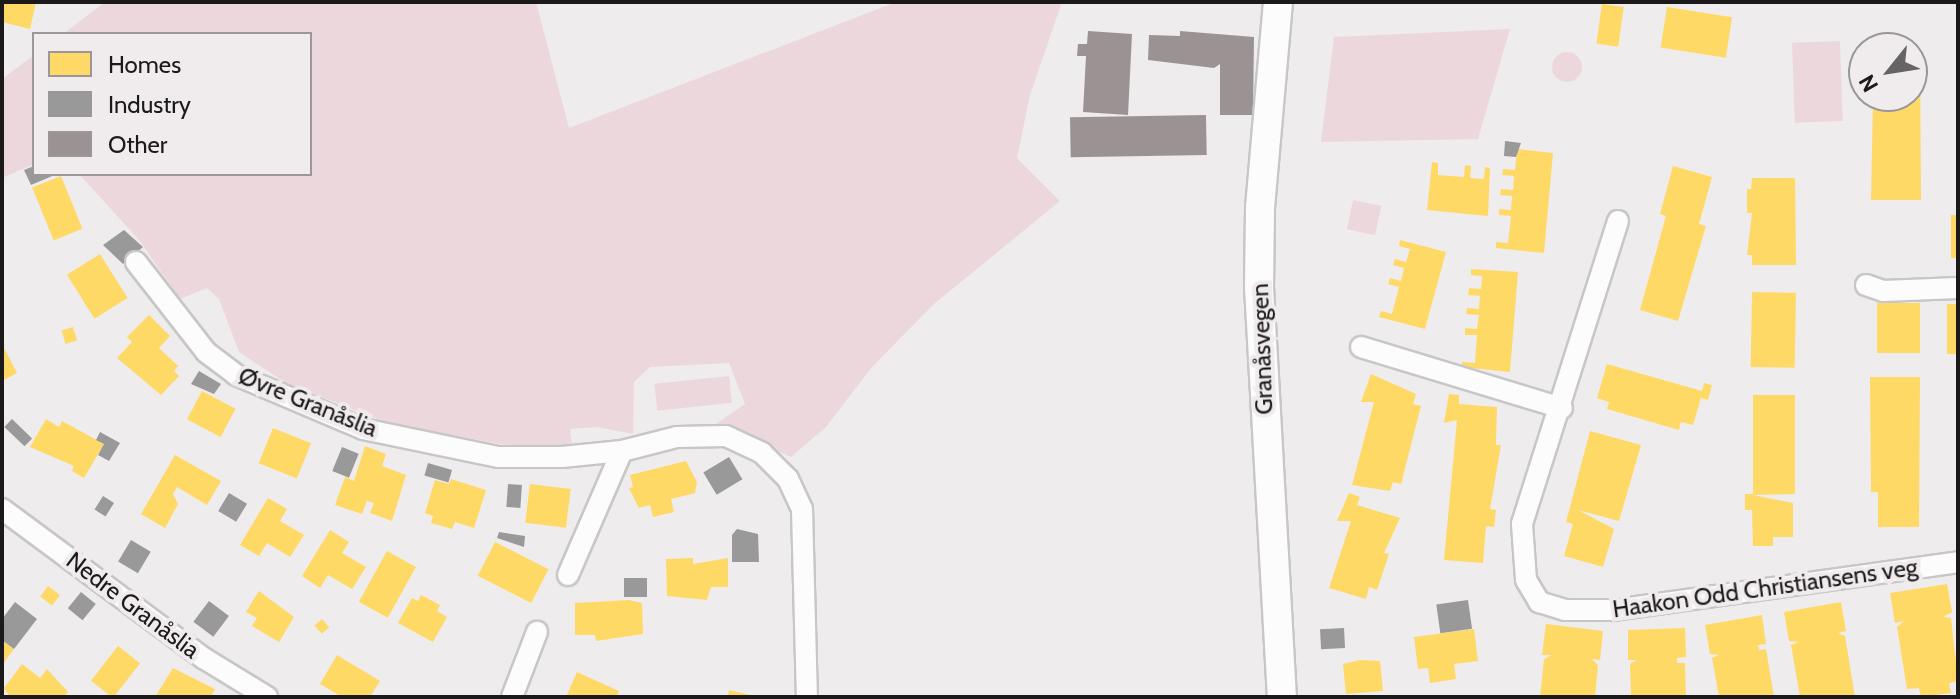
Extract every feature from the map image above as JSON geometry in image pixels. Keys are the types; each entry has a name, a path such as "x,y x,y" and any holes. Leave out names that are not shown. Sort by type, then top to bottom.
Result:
{"street":[{"name":"Granåsvegen","path":"1278,2 1260,207 1259,287 1282,697"},
{"name":"Haakon Odd Christiansens veg","path":"1618,221 1562,408 1522,524 1526,580 1539,602 1565,610 1614,610 1958,562"},
{"name":"Øvre Granåslia","path":"136,262 206,352 236,375 363,429 498,457 622,451 677,437 726,436 762,453 783,472 802,509 807,697"},
{"path":"1866,285 1883,291 1958,288"},
{"path":"1361,347 1562,408"},
{"path":"568,575 622,451"},
{"name":"Nedre Granåslia","path":"2,509 205,659 267,697"},
{"path":"512,697 537,632"}],"shaded area":[{"path":"105,2 536,2 569,128 896,2 1062,2 1030,95 1017,158 1060,201 934,304 872,367 826,427 791,457 716,424 745,404 729,363 650,367 634,382 633,434 597,427 570,429 572,445 511,446 388,423 286,383 239,352 219,299 207,288 180,299 139,240 81,176 312,176 312,32 66,32"},
{"path":"1510,29 1478,139 1321,142 1334,37"},
{"path":"1840,41 1843,121 1795,123 1792,43"},
{"path":"1567,52 1578,56 1582,67 1578,78 1567,82 1556,78 1552,67 1556,56"},
{"path":"32,56 32,165 2,178 2,79"},
{"path":"1353,200 1381,206 1375,235 1347,229"},
{"path":"729,376 732,403 657,411 654,384"}],"building: Homes":[{"path":"3,2 36,2 30,29 2,22"},
{"path":"1602,4 1624,7 1618,47 1596,44"},
{"path":"1667,7 1732,17 1726,58 1661,47"},
{"path":"1873,112 1920,112 1921,200 1871,200"},
{"path":"1517,149 1553,153 1544,253 1496,248 1496,242 1508,243 1511,216 1499,215 1499,209 1511,210 1512,196 1500,195 1501,189 1513,190 1514,176 1502,175 1503,169 1515,170"},
{"path":"1432,162 1438,163 1438,175 1464,177 1465,165 1471,166 1470,178 1484,179 1485,167 1490,168 1488,216 1427,210"},
{"path":"1673,166 1712,177 1699,224 1706,226 1678,321 1640,310 1666,216 1660,214"},
{"path":"61,176 82,229 54,240 32,188"},
{"path":"1752,178 1795,178 1796,265 1752,265 1752,255 1747,255 1752,213 1747,213 1747,189 1751,189"},
{"path":"1951,215 1958,215 1958,258 1951,258"},
{"path":"1400,240 1446,252 1425,329 1379,317 1381,311 1392,314 1399,287 1388,284 1390,278 1401,281 1404,268 1393,265 1395,259 1406,262 1410,249 1399,246"},
{"path":"100,254 128,298 94,319 67,275"},
{"path":"1471,269 1518,272 1510,372 1462,367 1462,362 1475,363 1477,335 1465,335 1465,328 1477,329 1479,315 1466,314 1467,308 1479,309 1480,296 1468,295 1469,288 1481,289 1482,276 1471,275"},
{"path":"1752,292 1796,293 1795,368 1751,367"},
{"path":"1877,303 1920,303 1920,353 1877,353"},
{"path":"1947,304 1958,304 1958,354 1947,354"},
{"path":"149,315 170,336 159,348 178,366 174,371 179,376 161,395 117,358 132,342 127,337"},
{"path":"73,327 77,340 66,344 62,331"},
{"path":"2,344 17,373 2,381"},
{"path":"1607,364 1702,391 1704,383 1712,385 1708,400 1701,398 1693,425 1681,422 1679,430 1607,409 1609,402 1597,398"},
{"path":"1371,374 1416,394 1413,404 1421,406 1401,484 1393,482 1390,491 1352,485 1374,402 1361,402"},
{"path":"1870,377 1920,377 1919,527 1878,527 1878,492 1871,492"},
{"path":"202,391 236,409 221,437 187,419"},
{"path":"1449,394 1459,395 1459,404 1497,407 1496,445 1501,445 1490,509 1496,510 1494,527 1486,526 1483,563 1444,560 1457,420 1444,423"},
{"path":"1753,395 1795,395 1795,494 1753,495 1793,503 1793,537 1773,537 1773,546 1753,546 1752,510 1745,510 1745,494 1753,494"},
{"path":"46,419 59,427 62,421 104,444 84,478 72,471 74,466 30,447"},
{"path":"273,428 311,443 297,479 259,463"},
{"path":"1590,431 1641,445 1619,521 1578,510 1614,529 1603,567 1564,556 1573,524 1566,522"},
{"path":"365,446 386,454 382,466 406,475 392,521 370,513 374,503 367,501 362,514 335,505 345,477 354,481"},
{"path":"175,455 221,481 207,505 177,487 173,494 178,504 165,528 141,514"},
{"path":"686,461 697,482 695,493 671,499 674,512 653,517 650,505 639,508 629,488 633,487 630,475"},
{"path":"451,479 486,490 474,528 455,522 452,529 431,523 433,516 425,513 435,480 449,484"},
{"path":"530,484 571,489 566,528 525,523"},
{"path":"1349,493 1360,497 1357,505 1400,518 1384,553 1389,554 1377,590 1369,587 1366,599 1329,588 1351,521 1337,521"},
{"path":"268,498 287,509 280,521 304,535 290,557 267,543 259,556 240,545"},
{"path":"330,530 349,542 342,553 366,567 352,589 328,575 320,588 302,576"},
{"path":"495,542 548,569 531,603 478,576"},
{"path":"387,551 416,567 388,618 359,602"},
{"path":"693,558 693,564 728,558 728,587 711,587 707,600 667,596 666,559"},
{"path":"1947,584 1952,612 1943,617 1951,618 1958,681 1949,683 1951,693 1921,697 1919,688 1907,689 1897,627 1904,621 1895,623 1890,593"},
{"path":"48,586 60,595 52,605 40,596"},
{"path":"259,591 294,617 279,642 252,626 257,618 246,612"},
{"path":"421,595 440,605 437,611 447,617 433,642 398,623 412,598 418,601"},
{"path":"629,600 642,603 643,634 596,641 595,635 575,635 575,603"},
{"path":"1841,602 1846,631 1838,633 1845,636 1855,697 1800,697 1791,645 1799,642 1789,641 1784,612"},
{"path":"1762,615 1766,644 1758,645 1759,650 1766,649 1774,697 1719,697 1712,658 1719,655 1710,654 1705,625"},
{"path":"322,619 329,627 322,634 314,626"},
{"path":"1546,624 1603,631 1600,660 1592,659 1598,665 1595,697 1540,697 1544,659 1552,655 1542,655"},
{"path":"1685,628 1686,657 1677,658 1677,663 1685,663 1686,697 1631,697 1630,664 1637,660 1628,660 1628,630"},
{"path":"1474,629 1478,661 1454,664 1456,679 1430,683 1428,668 1418,669 1414,637"},
{"path":"2,640 14,649 2,665"},
{"path":"118,646 140,663 114,697 91,681"},
{"path":"337,655 380,681 370,697 342,697 320,684"},
{"path":"1360,660 1380,661 1383,691 1346,694 1343,664"},
{"path":"22,664 40,678 47,669 68,692 64,697 10,697 4,688"},
{"path":"173,668 215,689 211,697 155,697"},
{"path":"577,672 619,691 617,697 566,697"},
{"path":"729,690 755,696 755,697 728,697"}],"building: Industry":[{"path":"1505,141 1521,143 1516,157 1504,156"},
{"path":"32,167 32,176 52,176 31,185 24,170"},
{"path":"124,230 143,247 123,264 103,245"},
{"path":"199,371 221,384 214,394 191,384"},
{"path":"12,419 32,438 25,446 4,427"},
{"path":"100,432 120,443 109,461 98,455 104,444 96,440"},
{"path":"342,447 359,454 349,478 332,471"},
{"path":"729,457 742,479 717,495 703,472"},
{"path":"428,463 452,470 448,482 424,475"},
{"path":"508,484 522,485 520,508 506,507"},
{"path":"229,493 247,504 236,522 218,511"},
{"path":"103,496 114,503 106,516 95,510"},
{"path":"737,529 758,534 759,562 732,562 732,535"},
{"path":"499,532 525,536 524,547 497,538"},
{"path":"131,540 151,552 138,573 118,561"},
{"path":"624,578 647,578 647,597 624,597"},
{"path":"81,592 96,604 83,620 68,608"},
{"path":"1468,600 1472,629 1440,633 1436,604"},
{"path":"209,601 229,616 213,637 193,622"},
{"path":"15,602 37,619 14,649 2,640 2,619"},
{"path":"1344,628 1345,648 1321,649 1320,629"}],"building: Other":[{"path":"1088,31 1132,34 1128,115 1083,112 1086,56 1077,56 1078,44 1087,44"},
{"path":"1180,31 1254,37 1253,115 1220,115 1220,64 1214,68 1148,60 1149,35 1180,36"},
{"path":"1206,115 1207,155 1071,157 1070,117"}]}
